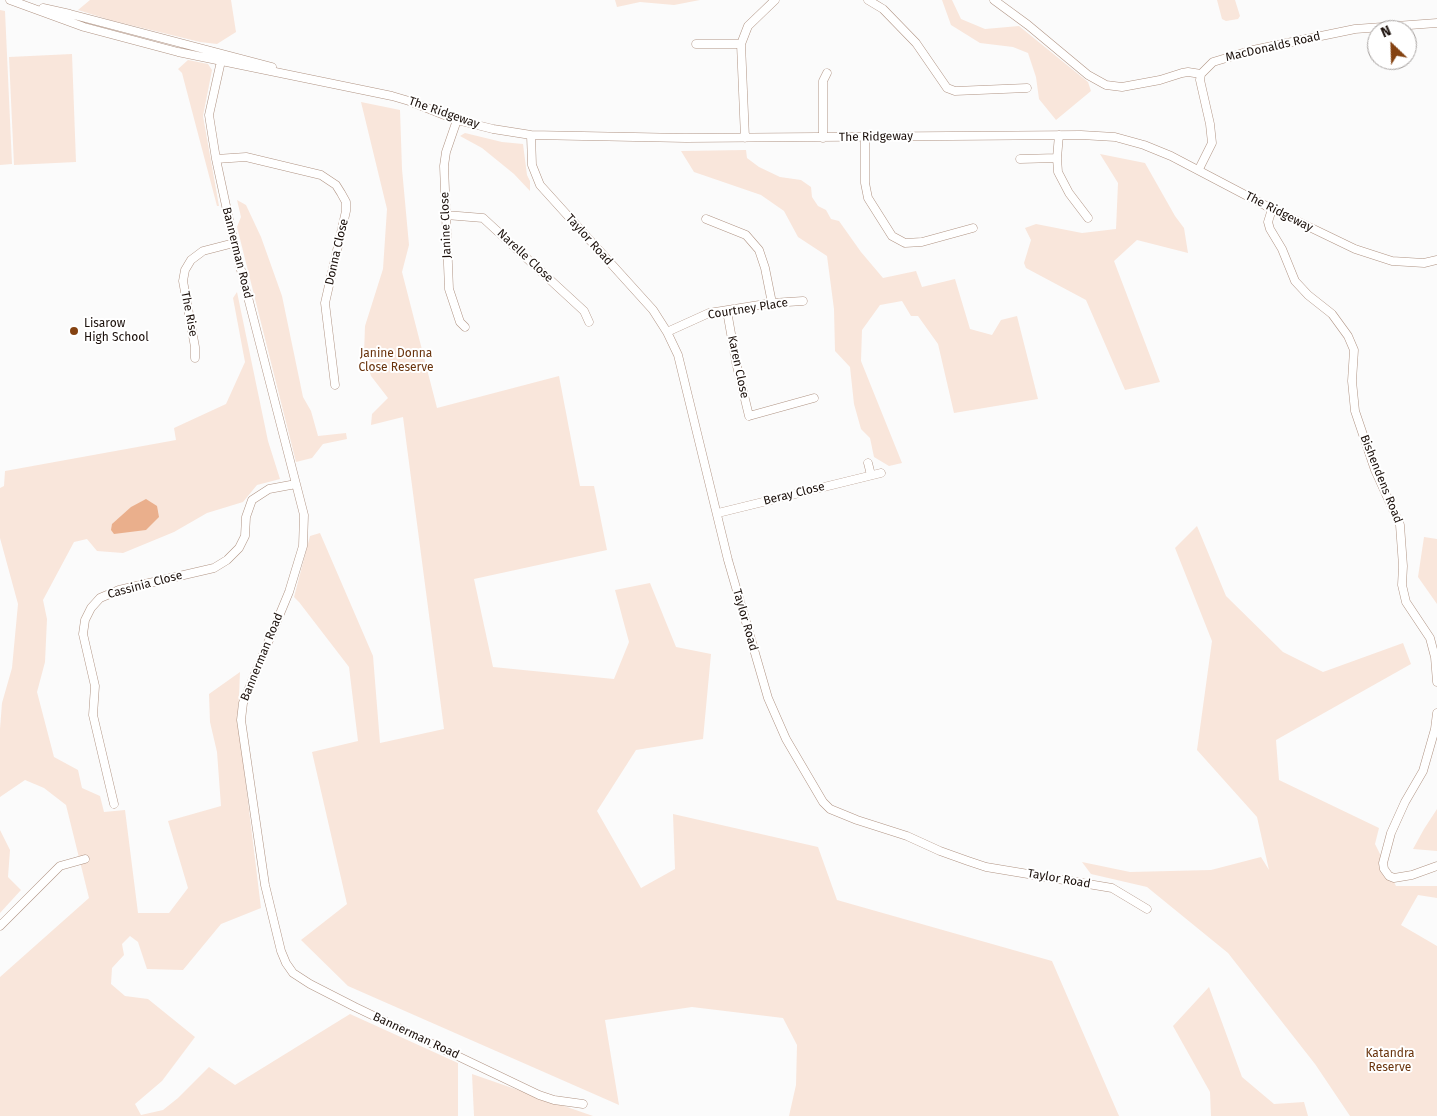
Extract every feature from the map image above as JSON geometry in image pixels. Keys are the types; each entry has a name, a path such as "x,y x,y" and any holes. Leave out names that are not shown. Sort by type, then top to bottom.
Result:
{"street":[{"name":"The Ridgeway","path":"10,0 84,27 178,52 296,75 409,101 457,120 532,136 823,138 1081,135 1115,137 1144,145 1199,169 1272,209 1378,258 1407,263 1437,260"},
{"path":"745,138 741,44 748,26 775,0"},
{"path":"868,0 883,9 916,43 947,88 954,91 1027,88"},
{"path":"994,0 1028,25 1088,75 1106,85 1122,87 1160,80 1188,72 1201,74 1200,80 1212,142 1199,169"},
{"name":"The Ridgeway","path":"19,4 70,14 262,64 296,75"},
{"path":"84,27 95,21"},
{"name":"MacDonalds Road","path":"1201,74 1213,62 1253,50 1355,29 1437,23"},
{"path":"165,40 165,44 175,46 178,52"},
{"path":"696,44 741,44"},
{"path":"213,51 221,61"},
{"name":"Bannerman Road","path":"221,61 209,115 216,159 234,243 304,514 303,546 289,592 243,703 241,720 266,885 281,951 286,963 294,973 310,984 539,1096 583,1104"},
{"path":"823,138 823,81 827,73"},
{"name":"Janine Close","path":"457,120 446,152 444,166 449,289 460,322 465,327"},
{"path":"1059,135 1058,172 1064,184 1088,218"},
{"name":"Taylor Road","path":"532,136 532,165 540,185 653,310 667,332 678,355 728,560 768,698 791,747 817,794 830,809 856,820 902,834 940,851 986,867 1112,888 1147,909"},
{"path":"865,137 865,184 868,198 892,236 905,243 922,242 973,228"},
{"name":"Donna Close","path":"216,159 246,158 321,175 336,185 346,202 346,211 325,303 335,385"},
{"path":"1020,159 1057,158"},
{"name":"Bishendens Road","path":"1272,209 1268,222 1270,229 1282,249 1295,280 1308,295 1332,314 1348,336 1354,350 1352,381 1355,411 1375,470 1400,525 1403,566 1402,585 1406,602 1430,638 1435,657 1437,682"},
{"name":"Narelle Close","path":"446,215 483,218 584,311 589,322"},
{"path":"706,219 746,235 759,250 765,268 772,303"},
{"name":"The Rise","path":"195,358 195,347 183,281 185,270 191,260 203,251 234,243"},
{"name":"Courtney Place","path":"667,332 709,313 772,303 803,301"},
{"name":"Karen Close","path":"727,311 749,416 814,398"},
{"path":"868,463 871,475"},
{"name":"Beray Close","path":"718,513 881,473"},
{"name":"Cassinia Close","path":"114,804 93,715 95,686 84,634 84,620 100,598 119,590 214,568 228,560 239,548 245,536 246,517 252,500 268,489 296,484"},
{"path":"1437,714 1435,729 1423,771 1405,802 1391,833 1382,863 1389,876 1394,878 1412,875 1437,866"},
{"path":"0,926 60,866 84,859"}],"green space":[{"path":"90,0 231,0 236,32 217,44 200,42 110,20 78,10"},
{"path":"615,0 700,0 674,5 640,2 617,7"},
{"path":"942,0 952,0 961,19 985,29 1019,26 1088,82 1091,91 1056,120 1039,99 1036,77 1028,53 1013,47 980,43 951,25"},
{"path":"1217,0 1235,0 1240,16 1238,19 1226,21 1222,19"},
{"path":"0,10 5,11 12,164 0,165"},
{"path":"72,54 76,162 14,165 9,57"},
{"path":"188,60 208,64 212,70 203,116 219,206 217,206 182,73 178,69"},
{"name":"Janine Donna Close Reserve","path":"361,102 400,110 402,169 409,245 402,272 437,408 559,376 580,486 594,486 607,550 474,579 493,667 614,679 629,642 615,590 650,583 676,647 711,654 703,739 636,750 597,811 641,888 675,869 673,814 818,847 837,900 1052,961 1119,1116 789,1116 796,1085 797,1045 783,1018 692,1007 605,1020 619,1105 348,986 301,940 347,904 312,752 358,741 349,667 294,597 310,536 320,533 373,656 380,743 444,729 403,417 371,425 372,414 388,398 371,376 364,354 365,326 383,269 387,209"},
{"path":"465,133 502,142 523,144 530,191 514,174 482,148 460,136"},
{"path":"746,150 747,158 759,167 780,177 801,180 811,187 812,197 818,206 826,210 831,219 839,221 861,252 883,278 916,271 922,287 955,279 970,329 992,335 1001,320 1017,316 1038,399 954,413 938,344 918,316 911,316 902,301 880,305 862,330 861,361 902,463 889,466 874,457 870,438 861,429 854,404 850,367 835,351 834,309 827,256 798,237 784,211 761,195 694,172 681,151"},
{"path":"1100,154 1145,163 1175,216 1184,228 1188,253 1137,240 1114,261 1160,382 1125,390 1086,300 1026,268 1024,263 1031,240 1025,228 1036,224 1082,233 1116,229 1118,183"},
{"path":"237,200 246,205 261,237 282,296 303,397 311,411 318,436 346,433 347,439 323,444 312,458 296,462 237,227 241,217"},
{"path":"237,292 268,441 280,479 257,485 243,502 207,513 174,532 123,553 97,551 87,539 74,542 43,600 47,619 45,662 37,692 54,757 78,770 82,788 100,796 104,812 125,810 138,913 169,913 188,888 168,821 221,806 217,752 210,722 209,694 240,672 238,720 261,908 221,924 183,970 147,969 138,942 130,936 122,944 124,955 112,968 111,984 125,996 148,999 195,1037 162,1081 135,1104 141,1115 163,1110 209,1067 235,1085 350,1014 458,1063 458,1116 0,1116 0,977 89,898 66,805 44,788 25,780 0,797 2,703 12,668 18,604 0,538 0,488 4,486 5,471 176,440 174,428 226,404 245,362 233,298"},
{"name":"Katandra Reserve","path":"1197,526 1226,596 1283,652 1323,672 1403,643 1411,664 1276,740 1279,780 1379,828 1375,844 1396,886 1437,886 1437,898 1418,895 1401,925 1437,946 1437,1116 1350,1116 1315,1064 1228,953 1147,887 1091,874 1082,862 1130,872 1211,870 1261,857 1269,870 1257,817 1197,750 1212,641 1175,548"},
{"path":"1424,537 1437,539 1437,604 1418,577"},
{"path":"1437,809 1437,851 1413,849 1424,829"},
{"path":"0,830 10,850 8,877 21,890 0,913"},
{"path":"1209,987 1242,1077 1274,1104 1304,1102 1308,1116 1211,1116 1210,1092 1173,1026"},
{"path":"472,1074 593,1116 474,1116"}],"shaded area":[{"path":"146,499 157,506 159,517 146,530 114,534 111,530 112,524 131,507"}],"place":[{"name":"Lisarow High School","path":"74,331"}]}
